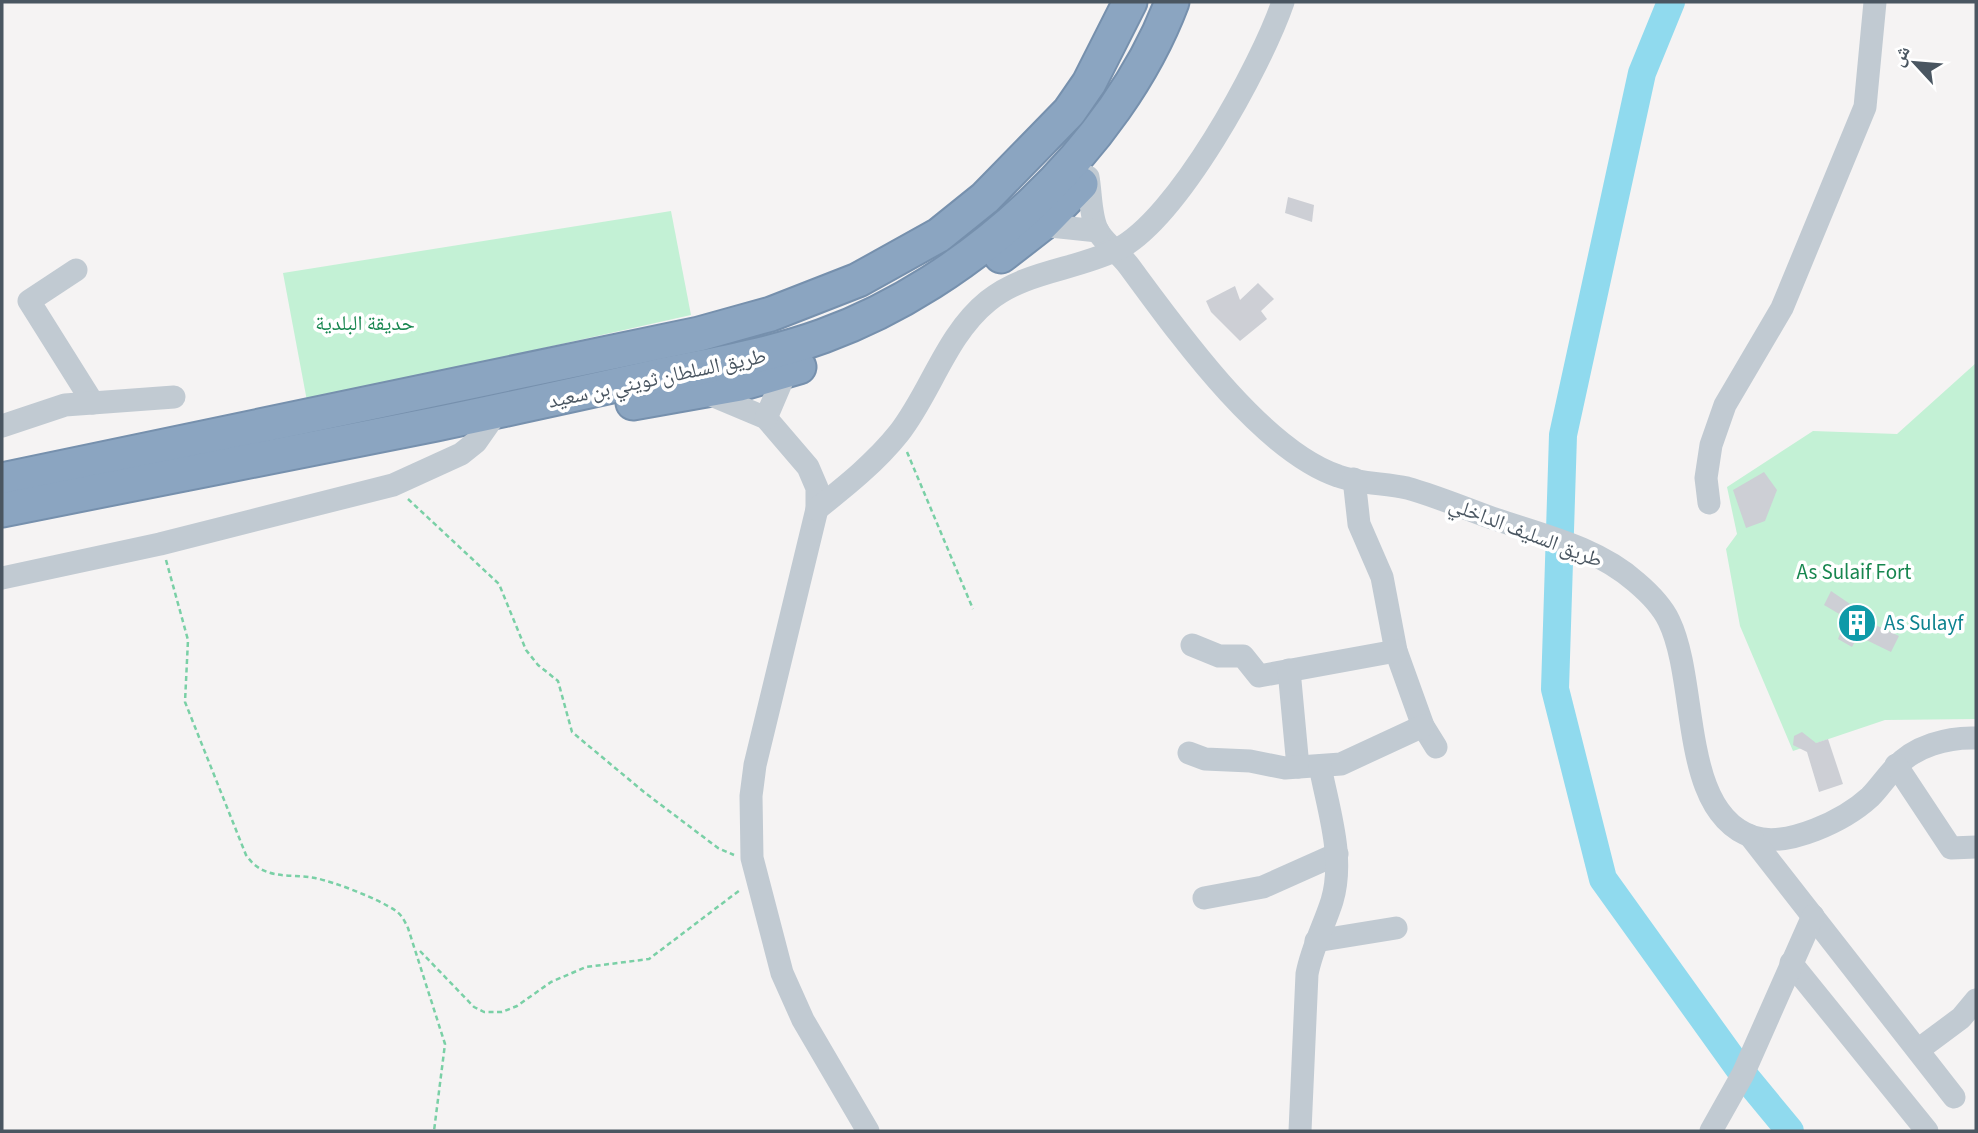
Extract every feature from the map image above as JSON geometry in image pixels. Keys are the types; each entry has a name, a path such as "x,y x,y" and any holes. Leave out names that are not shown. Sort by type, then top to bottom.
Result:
{"highway":[{"name":"طريق السلطان ثويني بن سعيد","path":"2,480 699,334 771,314 858,280 939,236 985,198 1048,135 1088,83 1130,2"},
{"name":"طريق السلطان ثويني بن سعيد","path":"2,510 512,409 782,350 876,313 949,270 1016,216 1082,150 1118,103 1145,61 1172,2"},
{"path":"512,409 587,410 704,392 786,371 878,337 924,311 984,270 1041,225 1088,177 1158,65 1184,2"}],"street":[{"path":"817,509 847,486 899,432 949,350 987,302 1010,287 1116,250 1140,235 1159,216 1242,93 1272,32 1283,2"},
{"path":"1709,503 1706,478 1711,444 1725,405 1782,308 1866,107 1875,2"},
{"path":"1041,225 1098,231 1088,177"},
{"name":"طريق السليف الداخلي","path":"1098,231 1116,250 1181,337 1265,429 1306,461 1340,477 1411,489 1592,553 1635,581 1656,601 1670,622 1689,695 1700,770 1710,800 1730,825 1750,836 1954,1097"},
{"path":"76,270 29,301 93,403"},
{"path":"766,418 786,371"},
{"path":"704,392 766,418 808,467 817,488 817,509 755,765 751,796 754,868 782,973 794,1001 868,1131"},
{"path":"2,426 65,404 174,397"},
{"path":"2,578 160,544 393,485 461,454 512,409"},
{"path":"1354,479 1359,524 1382,577 1396,650 1423,726 1436,747"},
{"path":"1192,645 1219,656 1243,656 1259,676 1396,650"},
{"path":"1289,670 1309,766 1337,853 1332,899 1307,974 1300,1131"},
{"path":"1189,753 1205,759 1309,766 1341,764 1423,726"},
{"path":"1750,836 1775,841 1799,837 1869,798 1896,765 1931,745 1976,738"},
{"path":"1896,765 1951,848 1976,847"},
{"path":"1204,898 1263,887 1337,853"},
{"path":"1711,1131 1743,1074 1813,916"},
{"path":"1316,941 1396,928"},
{"path":"1791,963 1927,1131"},
{"path":"1918,1050 1961,1018 1976,1000"}],"path":[{"path":"899,432 972,609"},
{"path":"393,485 499,584 527,650 558,681 572,732 644,792 727,855 754,868 649,959 586,967 551,982 517,1006 502,1012 484,1012 463,999 417,949"},
{"path":"160,544 183,615 187,640 186,702 246,855 252,864 269,874 323,880 391,908 402,916 417,949 445,1044 434,1131"}],"green space":[{"name":"حديقة البلدية","path":"671,211 691,315 307,401 283,273"},
{"name":"As Sulaif Fort","path":"1976,363 1976,719 1885,720 1793,751 1740,626 1726,549 1737,534 1727,487 1813,431 1897,434"}],"building":[{"path":"1288,197 1314,205 1312,222 1285,213"},
{"path":"1258,283 1274,299 1261,311 1267,319 1240,341 1211,312 1206,301 1235,286 1240,300"},
{"path":"1764,472 1777,490 1765,521 1746,528 1733,490"},
{"name":"As Sulayf","path":"1831,591 1856,608 1852,614 1899,636 1891,652 1858,636 1852,647 1838,639 1846,618 1824,605"},
{"path":"1802,732 1816,743 1828,739 1843,784 1819,792 1807,752 1793,745 1794,736"}],"waterway":[{"path":"1671,2 1642,73 1563,435 1555,689 1603,879 1743,1074 1790,1131"}],"place":[{"name":"As Sulayf","path":"1857,623"}]}
